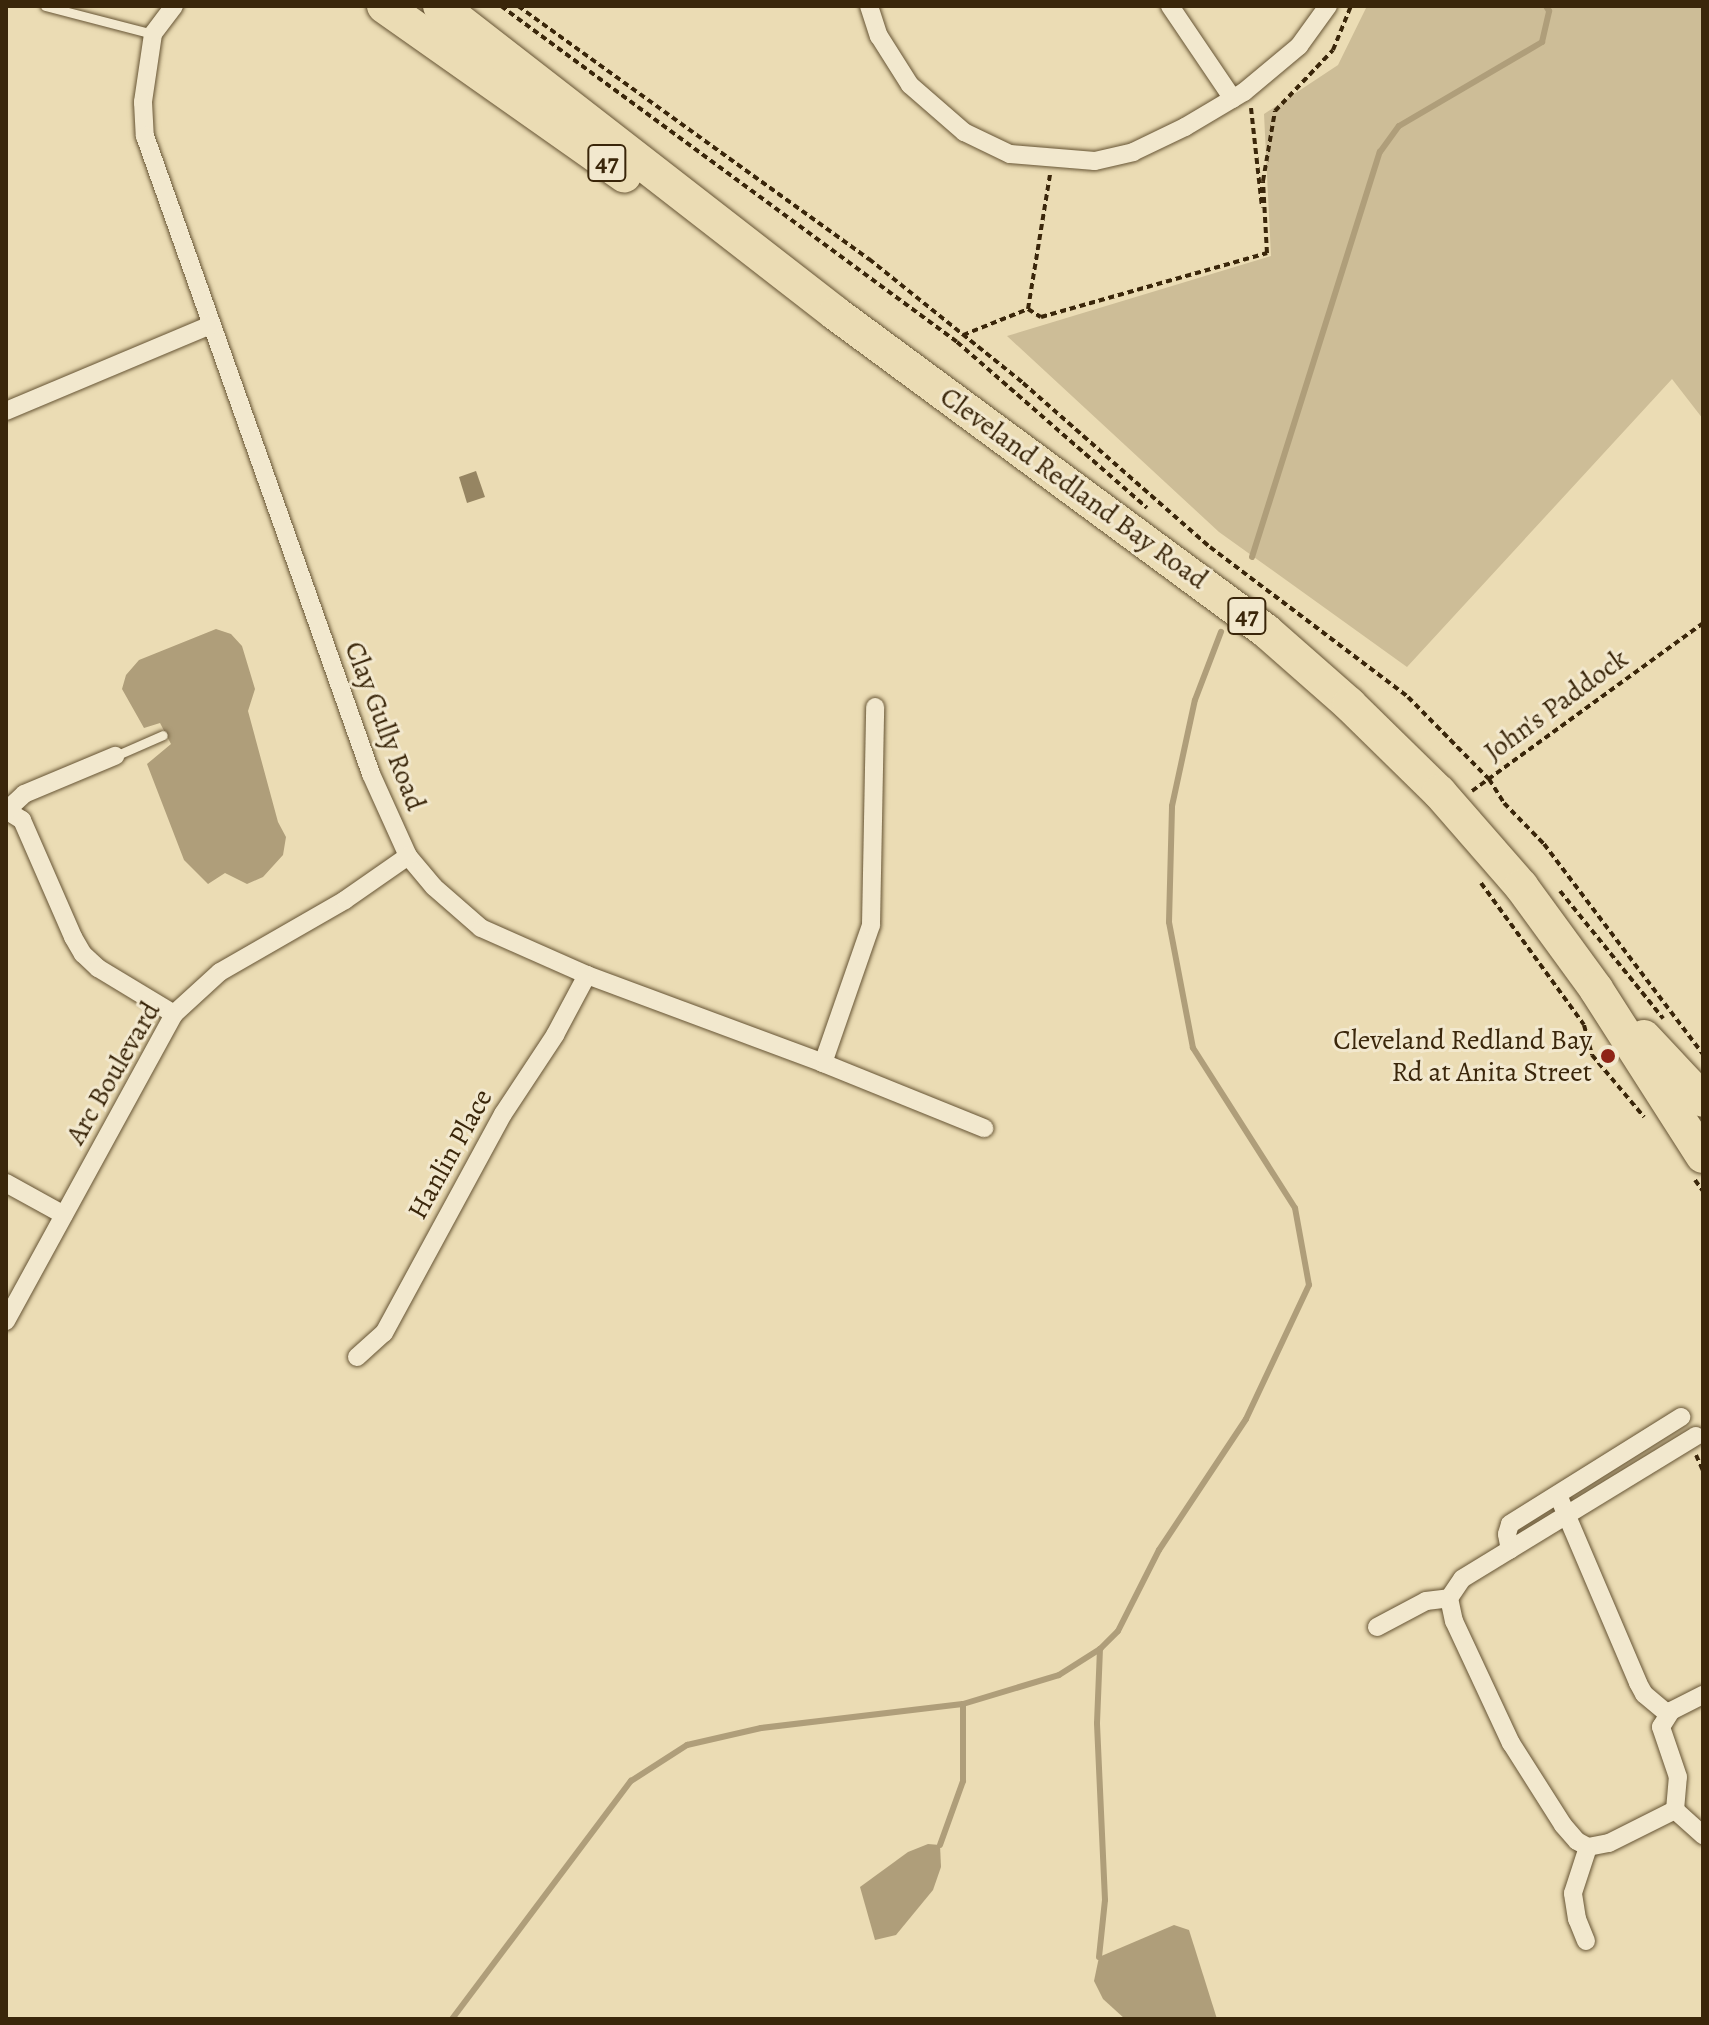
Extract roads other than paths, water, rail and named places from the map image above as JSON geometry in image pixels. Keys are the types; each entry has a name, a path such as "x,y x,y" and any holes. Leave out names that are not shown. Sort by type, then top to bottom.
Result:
{"highway":[{"name":"Cleveland Redland Bay Road","path":"384,6 614,168 835,313"},
{"name":"Cleveland Redland Bay Road","path":"440,6 835,313 1266,631 1349,704 1466,795 1521,886 1596,989 1699,1168"},
{"name":"Cleveland Redland Bay Road","path":"1596,989 1703,1100"}],"street":[{"name":"Clay Gully Road","path":"174,6 153,34 143,102 145,136 371,774 408,856 434,887 481,928 587,975 823,1063 984,1128"},
{"path":"869,6 879,36 910,85 964,132 1010,154 1052,160 1095,161 1133,152 1239,95 1299,46 1328,6"},
{"path":"1170,6 1239,95"},
{"path":"6,411 211,325"},
{"path":"823,1063 871,925 875,707"},
{"path":"115,756 24,794 7,810 22,820 83,954 98,968 174,1014"},
{"name":"Arc Boulevard","path":"6,1321 174,1014 220,972 345,900 408,856"},
{"name":"Hanlin Place","path":"357,1357 384,1333 503,1114 555,1035 587,975"},
{"path":"6,1183 64,1215"},
{"path":"1510,1550 1507,1534 1510,1524 1681,1417"},
{"path":"1675,1810 1609,1843 1588,1847 1577,1841 1563,1825 1511,1743 1454,1621 1449,1598 1462,1579 1696,1436"},
{"path":"1558,1495 1638,1683 1644,1694 1668,1714"},
{"path":"1377,1627 1426,1601 1449,1598"},
{"path":"1675,1810 1678,1777 1661,1727 1668,1714 1703,1695"},
{"path":"1675,1810 1703,1835"},
{"path":"1586,1941 1577,1919 1573,1893 1588,1847"}],"lane":[{"path":"45,6 153,34"},
{"path":"115,756 163,735"}],"waterway":[{"path":"1252,557 1380,152 1399,126 1542,42 1549,11 1546,6"},
{"path":"452,2019 631,1781 687,1745 761,1728 963,1704 1059,1675 1100,1649 1118,1631 1159,1550 1246,1419 1309,1285 1295,1208 1193,1048 1169,922 1172,806 1195,700 1221,632"},
{"path":"1099,1957 1105,1900 1097,1723 1100,1649"},
{"path":"940,1845 963,1781 963,1704"}],"place":[{"name":"Cleveland Redland Bay Rd at Anita Street","path":"1608,1056"}]}
